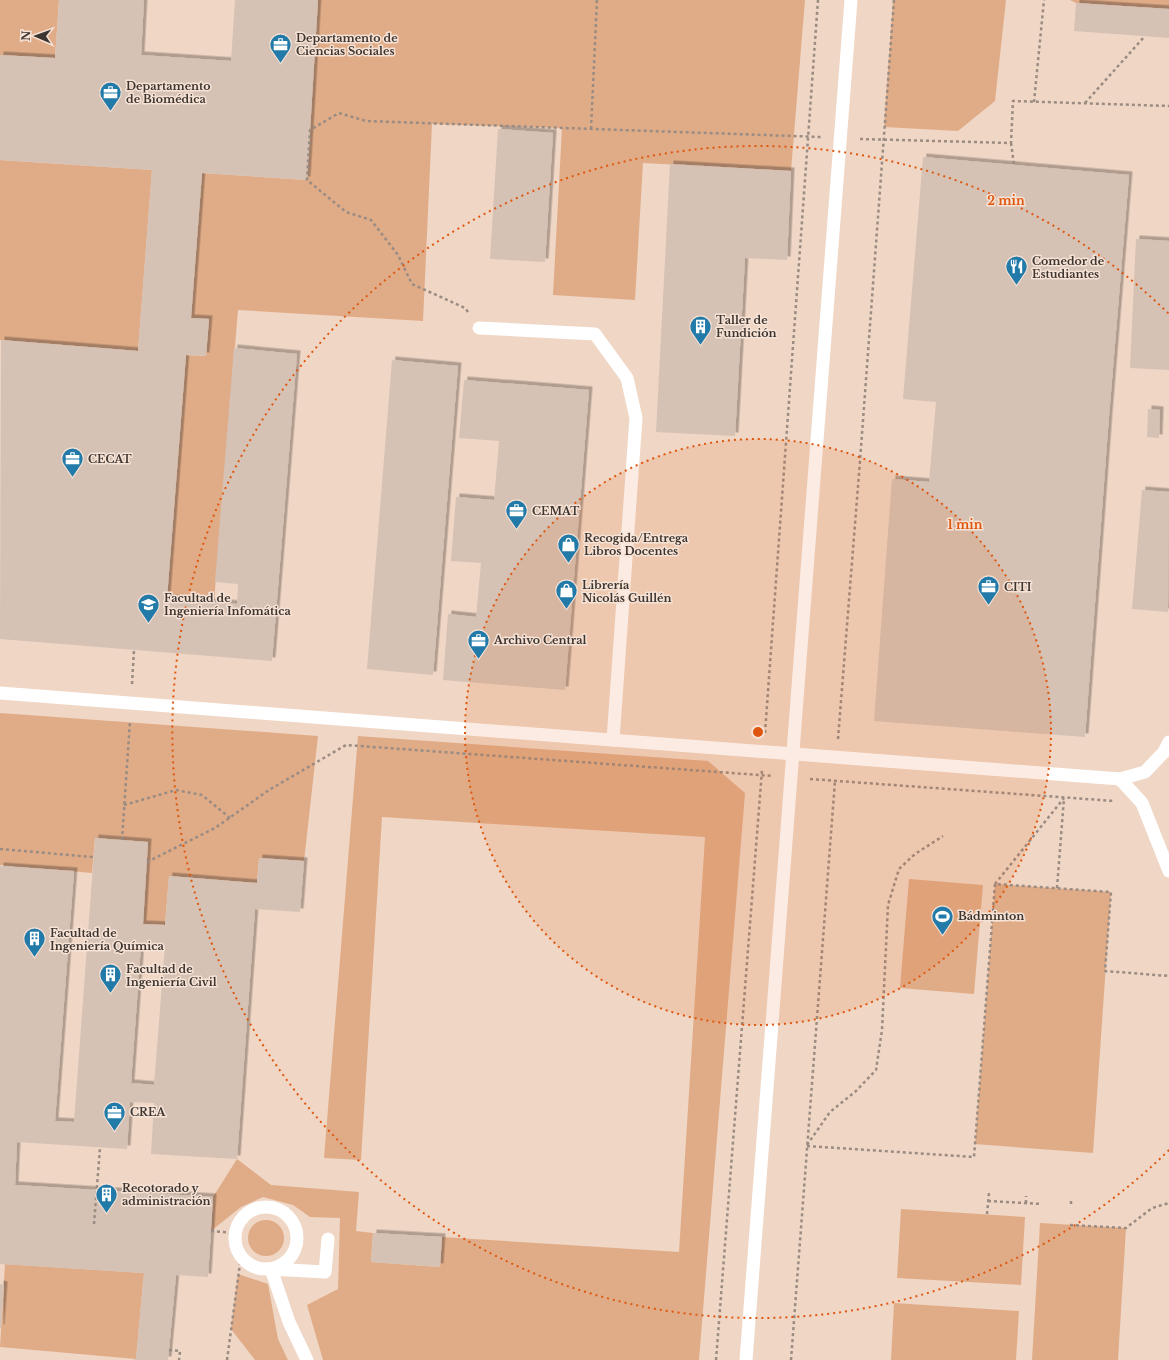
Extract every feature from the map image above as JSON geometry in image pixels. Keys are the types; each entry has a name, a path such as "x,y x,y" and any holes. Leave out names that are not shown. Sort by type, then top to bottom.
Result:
{"lane":[{"path":"746,1360 851,0"},
{"path":"479,328 595,334 627,378 636,418 613,740"},
{"path":"0,693 1120,779 1145,772 1164,752 1169,742"},
{"path":"1120,779 1142,804 1169,871"},
{"path":"270,1269 281,1266 289,1260 295,1251 298,1240 297,1230 292,1220 285,1213 275,1208 265,1207 254,1209 245,1214 235,1233 237,1249 240,1256 254,1267 270,1269 325,1272 328,1239"},
{"path":"270,1269 289,1322 307,1360"}],"path":[{"path":"591,129 598,0"},
{"path":"716,1360 764,752 818,0"},
{"path":"836,758 862,446 894,0"},
{"path":"1034,102 1044,0"},
{"path":"1084,104 1145,36"},
{"path":"1014,165 1012,143 1013,101 1169,106"},
{"path":"479,328 465,308 412,284 398,255 371,220 346,212 306,180 310,130 339,113 366,122 823,137"},
{"path":"853,139 883,141 1012,143"},
{"path":"131,703 134,650"},
{"path":"122,840 128,742"},
{"path":"147,862 215,828 269,790 346,745 1142,804"},
{"path":"791,1360 835,781"},
{"path":"124,805 176,790 202,795 230,818"},
{"path":"807,1146 974,1157 994,884 1064,798"},
{"path":"1057,888 1064,798"},
{"path":"807,1146 830,1112 856,1091 876,1070 882,1030 888,905 899,869 915,854 943,836"},
{"path":"0,850 93,857"},
{"path":"994,884 1111,892 1105,971 1169,976"},
{"path":"94,1224 100,1148"},
{"path":"988,1214 989,1193"},
{"path":"1026,1196 1026,1203"},
{"path":"1071,1204 1072,1200"},
{"path":"988,1201 1042,1204"},
{"path":"1070,1225 1126,1228 1152,1208 1169,1204"},
{"path":"211,1231 235,1233"},
{"path":"227,1360 240,1256"},
{"path":"169,1350 180,1351 179,1360"}],"shaded area":[{"path":"0,0 1169,0 1169,1360 0,1360"},
{"path":"0,0 59,0 55,58 0,55"},
{"path":"318,0 805,0 791,171 643,163 635,300 553,295 562,128 432,124 423,321 238,310 214,602 167,598 186,355 206,356 209,319 191,318 202,173 307,180"},
{"path":"893,0 1006,0 995,101 958,131 884,127"},
{"path":"1070,0 1169,0 1169,9 1076,3"},
{"path":"0,160 152,170 138,351 0,340"},
{"path":"0,713 318,736 304,861 259,858 257,883 169,876 165,925 143,924 148,842 95,838 92,873 0,865"},
{"path":"358,736 708,761 745,793 699,1360 323,1360 307,1305 338,1289 340,1218 310,1217 293,1205 263,1197 241,1207 211,1231 213,1197 237,1159 271,1185 359,1192 356,1231 373,1233 371,1262 440,1267 442,1237 679,1252 705,837 382,817 361,1160 324,1158"},
{"name":"Bádminton","path":"909,879 983,885 974,994 900,988"},
{"path":"995,884 1111,892 1093,1153 975,1144"},
{"path":"901,1209 1025,1217 1021,1285 897,1278"},
{"path":"266,1220 279,1225 284,1238 279,1251 266,1256 253,1251 248,1238 253,1225"},
{"path":"1040,1223 1126,1228 1118,1360 1032,1360"},
{"path":"5,1264 144,1273 136,1359 0,1347"},
{"path":"238,1274 268,1284 278,1339 288,1360 255,1360 231,1329"},
{"path":"894,1303 1019,1311 1016,1360 891,1360"}],"building":[{"path":"59,0 144,0 141,55 231,61 235,0 318,0 307,180 202,173 191,318 209,319 206,356 186,355 167,598 237,604 238,584 215,582 234,348 297,354 272,661 0,639 1,340 138,351 152,170 0,160 0,55 55,58"},
{"path":"1076,3 1169,9 1169,38 1074,31"},
{"path":"498,129 553,133 545,262 490,259"},
{"path":"923,157 1129,175 1085,737 874,721 892,479 929,482 936,402 903,399"},
{"name":"Taller de Fundición","path":"670,164 791,171 787,260 745,258 735,436 656,432"},
{"path":"1136,239 1169,241 1169,370 1130,368"},
{"path":"392,360 458,366 433,675 367,669"},
{"name":"CEMAT","path":"464,380 589,390 565,690 443,680 448,614 476,617 481,563 451,561 456,497 494,500 499,441 459,438"},
{"path":"1148,409 1160,410 1159,438 1147,437"},
{"path":"1142,490 1169,492 1168,612 1132,609"},
{"path":"95,838 148,842 143,924 165,925 169,876 257,883 259,858 304,861 300,912 255,909 237,1159 151,1154 154,1103 130,1102 127,1149 17,1142 15,1185 213,1197 208,1277 176,1275 168,1360 132,1360 136,1359 144,1273 0,1264 0,866 74,871 55,1121 74,1122","holes":["141,945 165,946 154,1085 131,1083"]},
{"path":"373,1233 442,1237 440,1267 371,1262"},
{"path":"0,1284 4,1285 1,1328 0,1328"}],"place":[{"name":"Departamento de Ciencias Sociales","path":"280,64"},
{"name":"Departamento de Biomédica","path":"110,112"},
{"name":"Comedor de Estudiantes","path":"1016,286"},
{"name":"Taller de Fundición","path":"700,346"},
{"name":"CECAT","path":"73,478"},
{"name":"CEMAT","path":"516,530"},
{"name":"Recogida/Entrega Libros Docentes","path":"569,564"},
{"name":"CITI","path":"989,606"},
{"name":"Librería Nicolás Guillén","path":"566,610"},
{"name":"Facultad de Ingeniería Infomática","path":"149,624"},
{"name":"Archivo Central","path":"478,660"},
{"name":"Bádminton","path":"942,936"},
{"name":"Facultad de Ingeniería Química","path":"34,958"},
{"name":"Facultad de Ingeniería Civil","path":"111,994"},
{"name":"CREA","path":"115,1132"},
{"name":"Recotorado y administración","path":"106,1214"}]}
